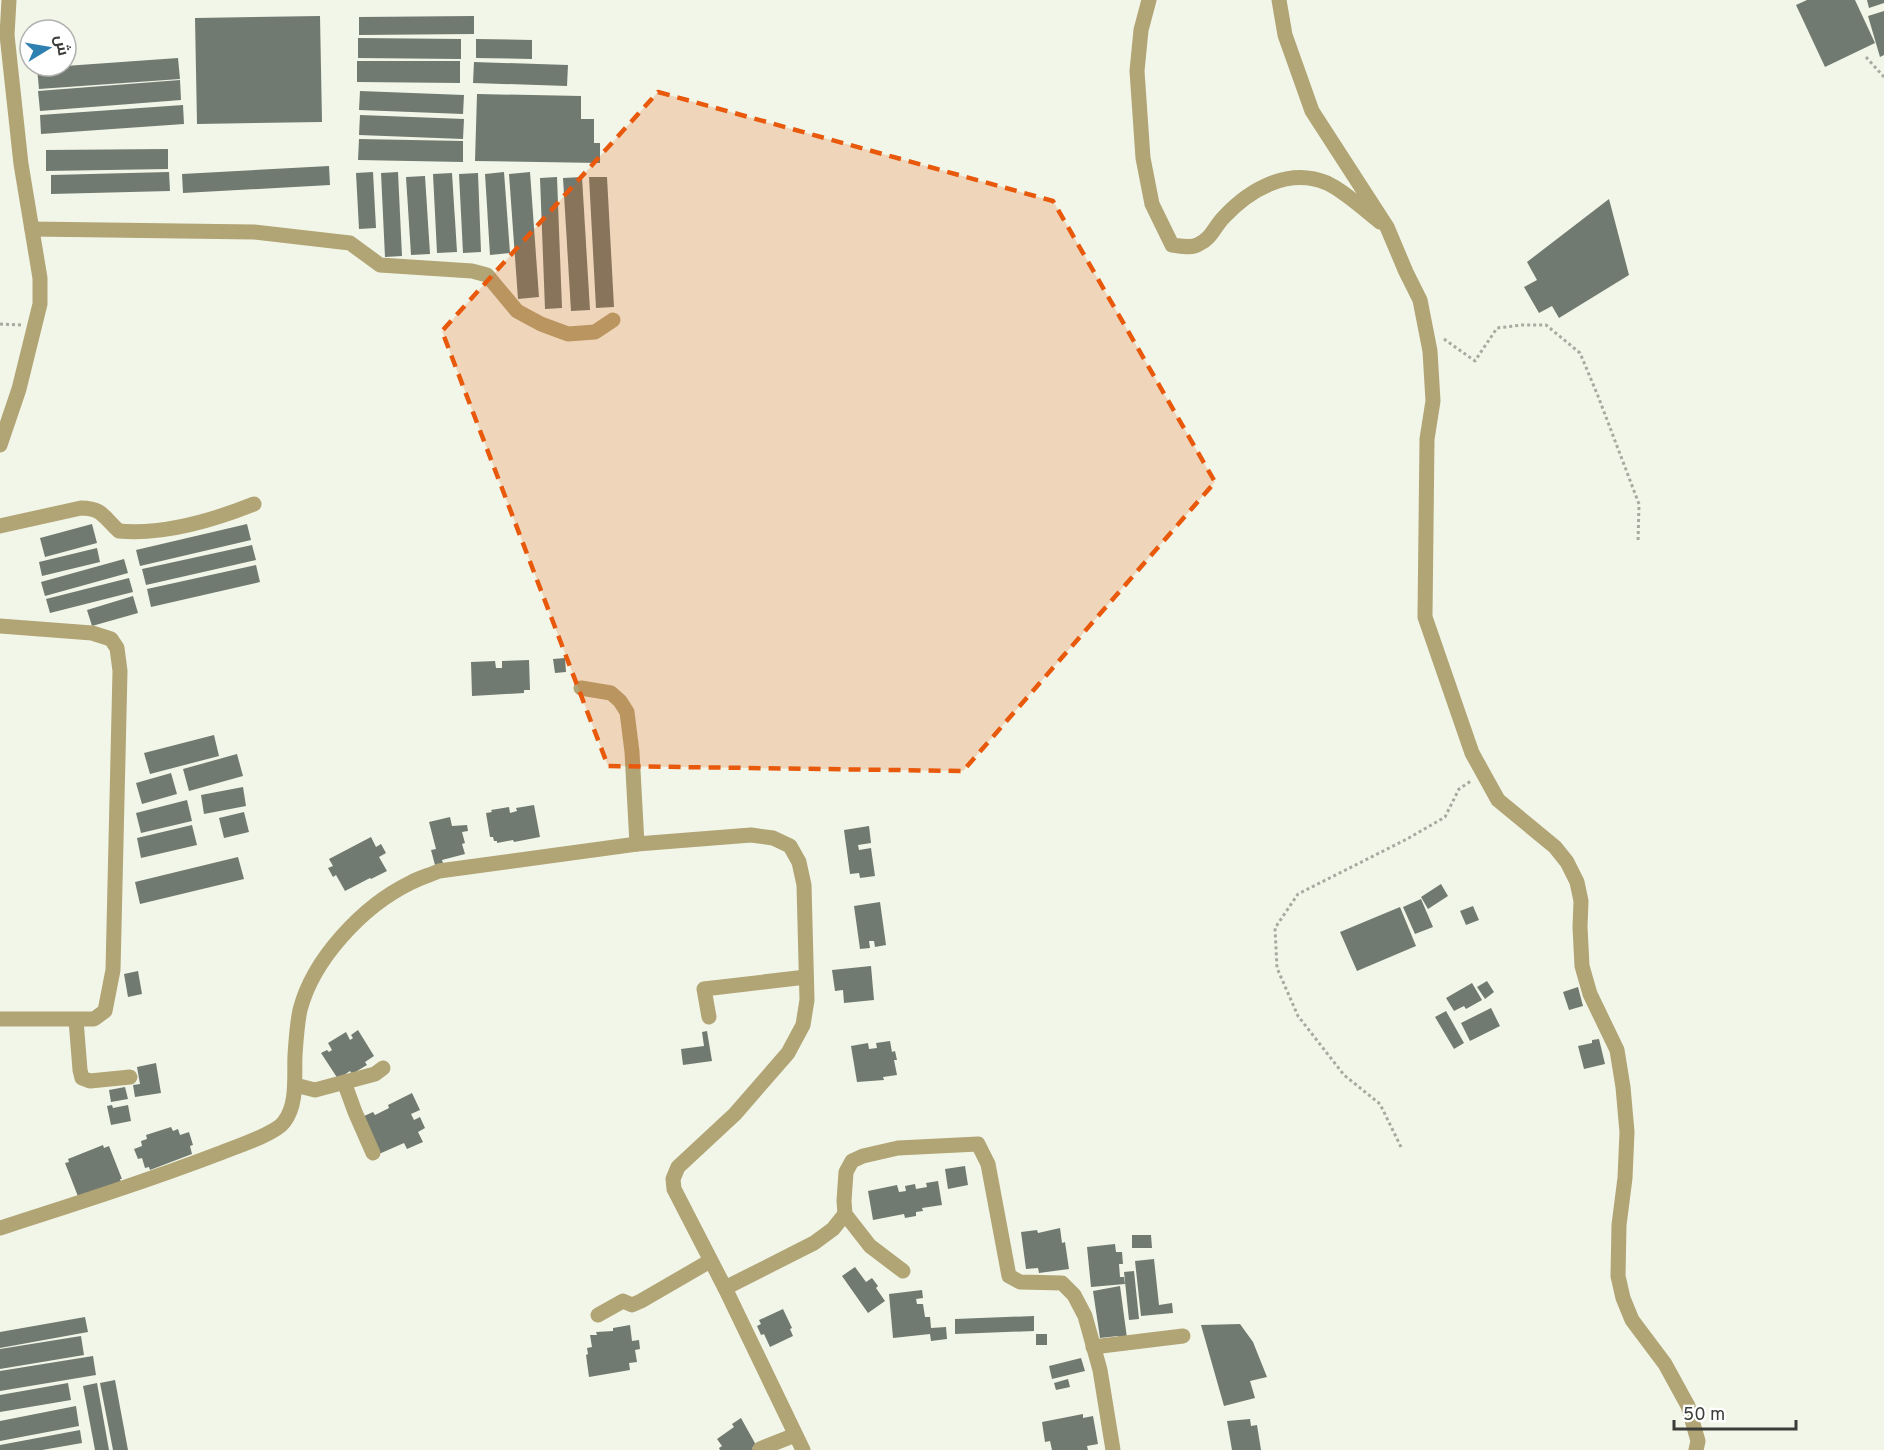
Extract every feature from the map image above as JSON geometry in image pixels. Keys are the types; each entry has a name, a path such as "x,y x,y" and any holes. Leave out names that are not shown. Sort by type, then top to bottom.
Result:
{"street":[{"path":"0,445 19,388 40,304 40,278 21,164 7,35 9,0"},
{"path":"1149,0 1141,30 1137,71 1143,158 1152,204 1172,245 1196,246 1210,238 1222,219 1236,206 1262,188 1287,177 1311,178 1328,184 1387,227"},
{"path":"1280,0 1286,34 1312,111 1387,227 1420,300 1430,351 1432,401 1427,439 1425,617 1472,753 1483,774 1498,800 1555,847 1567,862 1577,882 1581,901 1582,966 1590,994 1617,1050 1623,1087 1627,1132 1625,1178 1618,1225 1617,1276 1632,1320 1665,1364 1688,1406 1698,1442 1696,1450"},
{"path":"32,228 254,232 350,243 380,265 472,271 487,275 517,311 541,324 568,334 596,332 613,320"},
{"path":"0,526 81,508 93,508 100,511 120,531 149,532 222,517 254,504"},
{"path":"0,626 92,633 111,639 117,648 120,671 113,970 105,1011 94,1019 0,1020"},
{"path":"581,688 610,693 620,701 627,712 632,752 637,844"},
{"path":"0,1228 129,1187 261,1137 284,1123 292,1104 295,1085 295,1055 300,1011 311,982 340,937 379,902 409,883 439,871 637,844 751,835 772,838 790,846 799,862 804,885 807,1000 803,1025 788,1053 735,1114 678,1167 673,1179 674,1189 725,1288 803,1450"},
{"path":"709,1017 704,989 807,977"},
{"path":"76,1020 82,1078 90,1081 130,1077"},
{"path":"295,1085 315,1090 375,1074 383,1068"},
{"path":"344,1082 373,1153"},
{"path":"903,1271 870,1246 845,1214 846,1172 852,1161 863,1156 898,1148 978,1144 988,1164 1009,1276 1020,1282 1062,1283 1074,1295 1085,1316 1108,1415 1113,1450"},
{"path":"725,1288 814,1242 833,1229 845,1214"},
{"path":"597,1315 623,1301 633,1305 710,1261"},
{"path":"1093,1347 1184,1336"},
{"path":"760,1449 795,1435"}],"path":[{"path":"1866,57 1884,77"},
{"path":"1425,326 1475,361 1497,328 1522,325 1546,325 1580,353 1639,504 1638,543"},
{"path":"1401,1147 1380,1104 1344,1076 1298,1016 1277,968 1275,928 1298,894 1445,817 1459,789 1483,774"}],"highlighted area":[{"path":"658,92 1053,201 1215,482 963,771 608,766 442,331"}],"building":[{"path":"1807,0 1855,0 1875,43 1825,67 1796,5"},
{"path":"1867,0 1884,0 1884,3 1869,8"},
{"path":"1884,11 1884,55 1880,57 1868,16"},
{"path":"320,16 322,122 197,124 195,18"},
{"path":"474,16 474,34 359,35 359,17"},
{"path":"358,38 461,39 461,59 358,58"},
{"path":"476,39 532,40 532,59 476,58"},
{"path":"178,58 180,79 39,89 38,78 78,78 78,65"},
{"path":"357,61 460,61 460,83 357,82"},
{"path":"474,62 568,65 567,86 473,83"},
{"path":"180,80 181,100 40,111 38,91"},
{"path":"360,91 464,95 463,114 359,110"},
{"path":"477,94 581,96 581,119 594,119 594,143 600,143 600,163 475,161"},
{"path":"183,105 184,124 41,134 40,115"},
{"path":"360,115 464,119 463,139 359,135"},
{"path":"359,139 463,141 463,162 358,160"},
{"path":"168,149 168,169 46,171 46,150"},
{"path":"329,166 330,185 183,193 182,174"},
{"path":"169,172 170,191 51,194 51,175"},
{"path":"373,172 376,228 359,229 356,173"},
{"path":"398,172 402,256 385,257 381,173"},
{"path":"504,172 510,253 490,255 485,174"},
{"path":"530,172 539,297 518,299 509,174"},
{"path":"452,173 457,252 437,253 433,174"},
{"path":"478,173 481,252 463,253 459,174"},
{"path":"425,176 430,254 411,255 406,177"},
{"path":"557,177 562,308 545,309 540,178"},
{"path":"582,177 590,310 571,311 563,178"},
{"path":"589,177 607,177 614,307 596,308"},
{"path":"1609,199 1629,275 1559,318 1552,306 1539,313 1524,287 1537,280 1527,262"},
{"path":"92,524 97,543 45,557 40,538"},
{"path":"247,524 251,540 140,566 136,550"},
{"path":"252,545 256,560 146,585 142,569"},
{"path":"97,548 100,562 42,576 39,562"},
{"path":"124,559 128,573 45,596 41,582"},
{"path":"256,565 260,582 151,607 147,589"},
{"path":"129,578 133,592 50,613 46,599"},
{"path":"133,596 138,613 92,626 87,610"},
{"path":"565,658 566,672 555,673 553,659"},
{"path":"529,660 530,690 524,690 524,693 472,696 471,662 495,661 496,668 502,668 502,661"},
{"path":"214,735 219,756 150,774 144,753"},
{"path":"237,754 243,776 189,791 183,769"},
{"path":"171,773 177,794 142,804 136,783"},
{"path":"243,787 246,806 204,814 201,795"},
{"path":"187,800 192,821 141,833 136,813"},
{"path":"534,805 540,837 497,843 493,837 490,837 486,813 509,807 510,813 517,811 516,808"},
{"path":"244,812 249,832 224,838 219,818"},
{"path":"450,817 452,826 467,825 468,831 462,832 465,854 442,860 443,863 435,865 431,850 436,849 429,822"},
{"path":"192,825 197,845 141,858 137,838"},
{"path":"869,826 871,843 858,845 859,850 871,848 875,876 860,878 859,873 850,874 844,830"},
{"path":"371,837 376,847 381,844 386,853 379,857 387,871 345,891 336,875 333,877 328,868 333,866 329,859"},
{"path":"238,857 244,879 140,904 135,882"},
{"path":"1441,884 1448,896 1428,909 1421,897"},
{"path":"1421,899 1433,927 1415,934 1403,907"},
{"path":"880,902 886,945 875,947 874,941 869,941 870,948 860,949 854,906"},
{"path":"1473,906 1479,920 1466,925 1460,911"},
{"path":"1400,907 1416,946 1357,971 1340,932"},
{"path":"871,966 874,1000 844,1003 843,990 835,991 832,970"},
{"path":"138,971 142,994 128,997 124,974"},
{"path":"1487,981 1494,992 1485,999 1477,987"},
{"path":"1472,983 1482,1000 1466,1009 1464,1006 1454,1011 1446,998"},
{"path":"1578,987 1583,1006 1569,1010 1563,992"},
{"path":"1491,1008 1500,1026 1470,1041 1461,1023"},
{"path":"1446,1011 1464,1043 1454,1049 1435,1017"},
{"path":"358,1030 374,1056 365,1062 367,1065 352,1074 350,1071 338,1079 321,1053 332,1050 328,1043 346,1032 350,1040 353,1038 351,1035"},
{"path":"707,1031 712,1061 683,1065 681,1049 704,1046 702,1032"},
{"path":"1599,1039 1605,1064 1584,1069 1578,1046"},
{"path":"890,1041 892,1052 895,1051 897,1060 894,1060 897,1075 883,1077 884,1080 857,1082 851,1046 868,1043 869,1049 877,1048 876,1043"},
{"path":"156,1063 161,1093 135,1097 133,1085 140,1084 137,1067"},
{"path":"125,1087 128,1099 111,1102 109,1090"},
{"path":"412,1093 420,1110 411,1114 414,1120 420,1117 425,1128 418,1132 423,1142 407,1149 404,1143 379,1154 362,1117 373,1112 375,1115 389,1108 388,1105"},
{"path":"112,1105 113,1108 128,1105 131,1121 111,1125 107,1106"},
{"path":"171,1127 173,1131 178,1129 180,1135 189,1132 193,1145 190,1146 192,1154 150,1170 149,1167 145,1168 142,1158 138,1159 134,1149 142,1146 141,1141 147,1139 146,1135"},
{"path":"103,1145 104,1148 109,1146 122,1179 120,1179 121,1182 79,1199 65,1163 69,1162 68,1159"},
{"path":"965,1166 968,1185 948,1189 945,1169"},
{"path":"938,1181 942,1205 922,1208 923,1211 916,1212 916,1216 905,1218 904,1214 873,1220 868,1191 897,1185 899,1192 906,1191 905,1186 915,1184 916,1189 927,1187 926,1183"},
{"path":"1060,1228 1062,1243 1065,1242 1069,1269 1039,1273 1038,1268 1026,1269 1021,1232 1037,1230 1038,1233"},
{"path":"1132,1235 1151,1235 1152,1248 1132,1248"},
{"path":"1115,1244 1116,1252 1122,1252 1123,1264 1119,1264 1120,1277 1124,1277 1125,1284 1091,1287 1087,1247"},
{"path":"1154,1259 1159,1305 1172,1303 1173,1313 1141,1316 1135,1261"},
{"path":"855,1267 866,1282 872,1278 885,1301 868,1313 842,1276"},
{"path":"1134,1271 1139,1319 1129,1320 1124,1272"},
{"path":"1120,1286 1127,1338 1119,1339 1118,1336 1100,1338 1093,1291"},
{"path":"922,1290 923,1298 916,1299 917,1304 923,1304 925,1317 930,1317 931,1328 946,1327 947,1339 931,1341 930,1334 893,1338 889,1294"},
{"path":"783,1309 792,1328 790,1329 793,1336 770,1347 757,1326 761,1324 759,1320"},
{"path":"1034,1316 1034,1331 955,1334 955,1319"},
{"path":"85,1317 88,1332 0,1348 0,1332"},
{"path":"1240,1324 1253,1342 1267,1377 1250,1381 1255,1398 1224,1406 1201,1325"},
{"path":"630,1325 632,1341 639,1340 640,1349 635,1350 637,1362 629,1363 630,1370 589,1377 586,1355 588,1354 587,1348 592,1347 590,1335"},
{"path":"1036,1334 1047,1334 1047,1345 1036,1345"},
{"path":"81,1336 84,1355 0,1369 0,1349"},
{"path":"93,1356 96,1375 0,1391 0,1371"},
{"path":"1081,1358 1085,1371 1052,1379 1049,1366"},
{"path":"1068,1379 1070,1387 1056,1390 1054,1383"},
{"path":"115,1380 128,1450 113,1450 100,1383"},
{"path":"68,1383 71,1400 0,1412 0,1395"},
{"path":"97,1383 109,1450 95,1450 83,1386"},
{"path":"76,1406 79,1426 0,1441 0,1421"},
{"path":"1083,1414 1083,1418 1093,1416 1098,1444 1087,1446 1088,1450 1052,1450 1050,1441 1045,1442 1042,1422"},
{"path":"741,1418 756,1445 752,1448 754,1450 720,1450 722,1446 717,1439 734,1427 732,1424"},
{"path":"1250,1419 1251,1426 1257,1425 1261,1450 1232,1450 1227,1421"},
{"path":"80,1430 82,1443 42,1450 0,1450 0,1445"}]}
